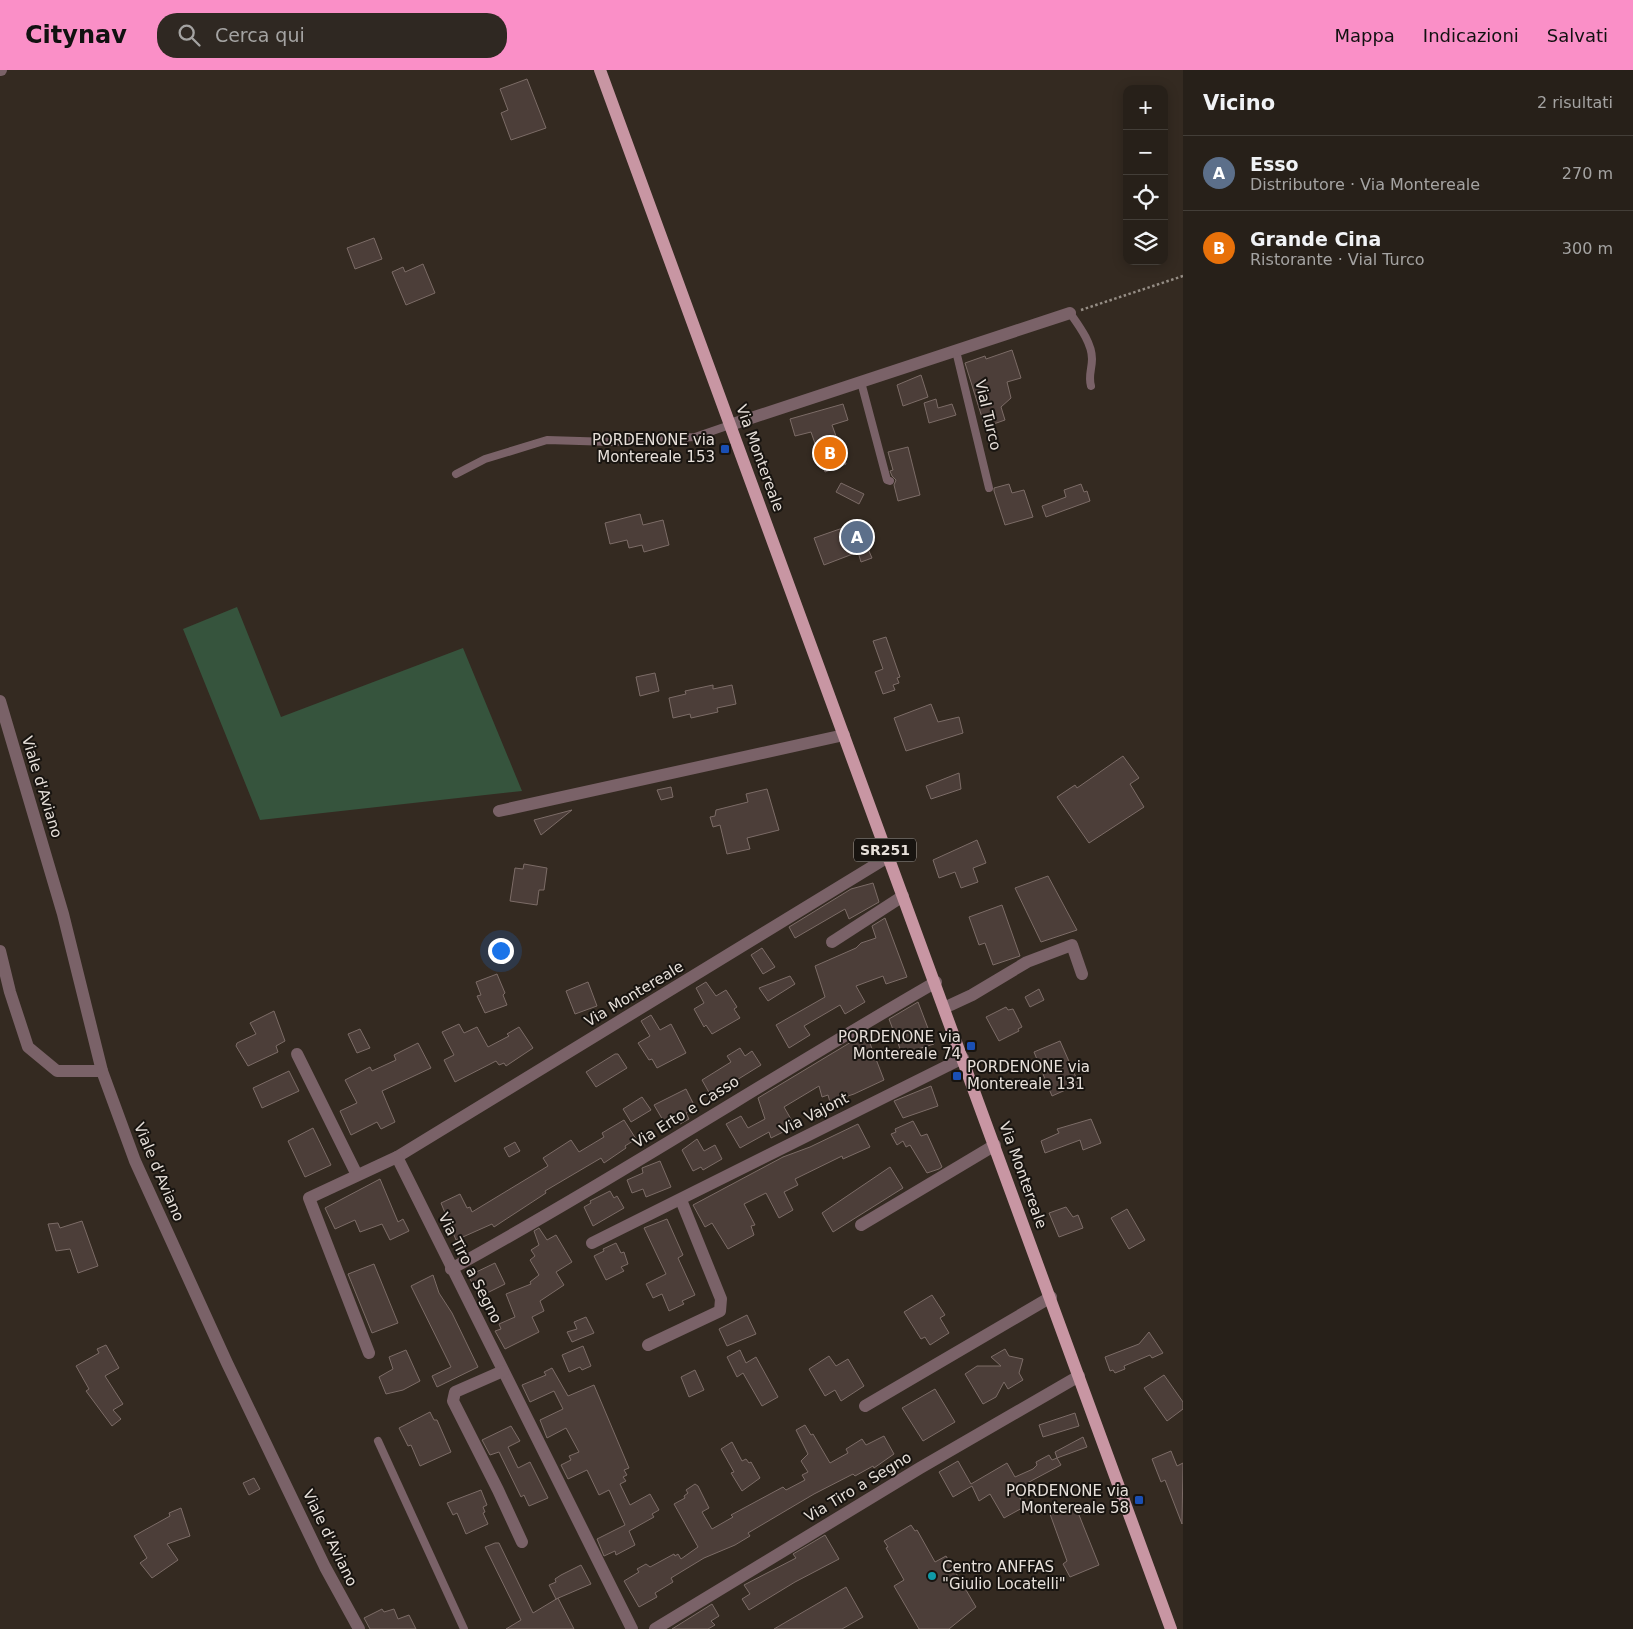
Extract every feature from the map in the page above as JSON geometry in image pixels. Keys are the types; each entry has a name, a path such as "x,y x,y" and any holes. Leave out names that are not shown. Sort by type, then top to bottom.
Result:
{"main road":[{"name":"Via Montereale","path":"600,70 888,857 936,982 1171,1629"}],"street":[{"path":"730,425 1070,313"},
{"name":"Viale d'Aviano","path":"0,701 63,914 102,1071 135,1162 227,1363 325,1566 359,1629"},
{"path":"499,811 844,735"},
{"name":"Via Montereale","path":"397,1157 888,857"},
{"path":"832,942 903,896"},
{"path":"944,1008 1027,962 1072,946 1082,974"},
{"path":"0,951 10,992 28,1047 56,1071 102,1071"},
{"name":"Via Erto e Casso","path":"452,1269 643,1158 818,1050 936,982"},
{"path":"297,1054 357,1176"},
{"name":"Via Vajont","path":"592,1243 963,1058"},
{"path":"861,1225 995,1146"},
{"path":"369,1353 309,1198 397,1157"},
{"name":"Via Tiro a Segno","path":"397,1157 632,1629"},
{"path":"648,1345 720,1311 722,1299 681,1200"},
{"path":"865,1406 1051,1297"},
{"path":"504,1371 455,1392 453,1400 522,1542"},
{"name":"Via Tiro a Segno","path":"655,1629 912,1473 1079,1376"}],"lane":[{"path":"1070,313 1083,331 1092,358 1088,378 1091,386"},
{"name":"Vial Turco","path":"956,351 989,488"},
{"path":"861,382 887,480 890,481"},
{"path":"456,474 485,459 547,440 612,442 695,437 730,425"},
{"path":"378,1441 464,1629"}],"path":[{"path":"1070,313 1183,276"}],"green space":[{"path":"237,607 281,717 463,648 522,791 260,820 183,629"}],"building":[{"path":"527,79 546,128 511,140 501,113 508,110 500,89"},
{"path":"374,238 382,259 355,269 347,248"},
{"path":"423,264 435,293 406,305 392,272 403,267 405,272"},
{"path":"1012,350 1021,378 1007,382 1011,398 1001,407 1005,420 985,427 965,363 985,356 986,359"},
{"path":"921,375 928,397 903,406 897,385"},
{"path":"936,399 938,408 952,404 956,415 929,423 924,403"},
{"path":"843,404 848,420 832,425 846,464 825,472 811,432 795,436 790,419"},
{"path":"908,447 920,495 898,501 894,485 896,480 890,471 893,470 888,452"},
{"path":"841,483 864,494 859,504 836,492"},
{"path":"1009,484 1012,493 1024,490 1033,517 1005,525 994,488"},
{"path":"1081,484 1084,492 1087,491 1090,501 1046,517 1042,506 1066,497 1064,490"},
{"path":"640,514 643,525 663,520 669,545 644,552 642,545 629,548 627,540 610,544 605,523"},
{"path":"857,523 872,558 861,562 858,552 824,565 814,538"},
{"path":"886,637 900,677 897,678 899,683 893,685 895,690 883,694 875,672 883,669 873,641"},
{"path":"655,673 659,691 640,696 636,677"},
{"path":"713,685 713,689 732,685 736,704 717,708 718,712 691,718 690,714 673,718 669,698 686,694 685,691"},
{"path":"931,704 938,722 959,717 963,733 906,751 894,718"},
{"path":"1123,756 1139,778 1130,784 1144,807 1089,843 1057,797 1075,785 1077,788"},
{"path":"959,773 961,789 931,799 926,786"},
{"path":"671,787 673,797 661,800 657,790"},
{"path":"767,789 779,830 747,838 750,849 727,854 720,825 713,827 710,817 715,816 716,810 748,802 746,794"},
{"path":"572,810 541,835 534,820"},
{"path":"977,840 986,863 973,868 978,882 961,888 955,872 939,878 933,860"},
{"path":"524,864 547,868 544,890 539,890 537,905 510,901 515,868 523,869"},
{"path":"1048,876 1077,930 1041,942 1015,888"},
{"path":"873,883 879,902 849,919 845,909 795,938 789,927 851,889"},
{"path":"1002,905 1020,956 993,965 985,943 979,945 969,917"},
{"path":"885,918 907,977 886,984 883,976 856,986 865,1002 845,1014 840,1005 804,1026 810,1035 789,1048 776,1025 825,997 815,966 856,948 861,943 876,938 872,926"},
{"path":"762,948 775,967 763,974 751,955"},
{"path":"497,974 505,993 503,995 507,1005 485,1013 477,996 481,995 476,982"},
{"path":"790,976 795,984 768,1001 759,988"},
{"path":"588,982 597,1006 575,1014 566,991"},
{"path":"706,982 716,996 726,990 737,1007 734,1009 740,1018 712,1034 706,1025 704,1027 694,1009 704,1003 696,988"},
{"path":"1039,989 1044,1000 1030,1007 1025,997"},
{"path":"918,1002 934,1044 902,1054 889,1019"},
{"path":"1006,1007 1008,1010 1013,1009 1022,1027 1018,1029 1019,1031 999,1041 986,1017"},
{"path":"274,1011 285,1041 276,1046 278,1052 248,1066 236,1046 237,1043 256,1034 250,1023"},
{"path":"651,1015 660,1030 671,1024 686,1053 657,1068 652,1059 649,1060 638,1043 650,1036 641,1021"},
{"path":"459,1024 464,1033 477,1027 488,1047 509,1036 507,1034 519,1027 533,1048 506,1066 504,1063 499,1065 496,1061 455,1082 444,1060 454,1055 442,1032"},
{"path":"360,1029 370,1048 357,1053 348,1034"},
{"path":"866,1033 884,1080 854,1094 830,1102 828,1095 822,1097 819,1086 784,1107 795,1126 771,1138 769,1132 740,1148 726,1124 741,1116 748,1128 765,1119 758,1098"},
{"path":"1060,1041 1079,1084 1052,1096 1034,1052"},
{"path":"418,1043 431,1068 382,1091 395,1122 381,1129 377,1122 351,1135 340,1111 357,1103 345,1080 370,1067 372,1071 396,1060 394,1055"},
{"path":"740,1048 745,1056 752,1051 761,1065 711,1096 702,1080 731,1062 727,1056"},
{"path":"618,1054 627,1068 596,1087 586,1072"},
{"path":"289,1071 299,1091 262,1108 253,1088"},
{"path":"931,1086 938,1106 903,1118 894,1101"},
{"path":"686,1089 695,1107 686,1113 689,1119 680,1124 676,1117 664,1122 654,1105"},
{"path":"642,1097 651,1110 631,1122 623,1109"},
{"path":"1091,1119 1101,1143 1083,1150 1080,1140 1045,1153 1041,1141 1059,1133 1057,1129"},
{"path":"624,1120 636,1139 625,1146 626,1148 604,1163 601,1158 545,1191 546,1193 494,1227 492,1224 456,1240 441,1203 460,1194 467,1208 470,1207 472,1212 548,1166 543,1158 571,1140 579,1152 604,1137 602,1133"},
{"path":"913,1121 921,1136 927,1134 942,1167 939,1169 927,1173 910,1145 906,1147 903,1141 897,1145 891,1134 896,1132 895,1129"},
{"path":"858,1124 870,1147 843,1159 842,1156 795,1179 798,1185 784,1192 793,1210 779,1218 766,1193 744,1204 755,1225 751,1226 754,1235 728,1249 712,1223 705,1227 693,1205 783,1157 810,1147"},
{"path":"313,1128 331,1165 305,1177 288,1141"},
{"path":"697,1139 704,1151 715,1145 722,1159 703,1170 701,1167 693,1171 682,1150"},
{"path":"515,1142 520,1151 509,1157 504,1148"},
{"path":"660,1161 671,1187 646,1197 643,1189 632,1193 627,1180 643,1173 642,1168"},
{"path":"890,1167 903,1188 833,1232 822,1213"},
{"path":"380,1179 398,1222 403,1219 409,1231 390,1240 382,1224 360,1232 355,1220 335,1229 325,1208"},
{"path":"610,1191 614,1198 617,1196 624,1208 593,1226 584,1207 591,1203 590,1201"},
{"path":"1066,1207 1073,1217 1078,1215 1083,1228 1059,1237 1049,1213"},
{"path":"1127,1209 1145,1240 1129,1249 1111,1218"},
{"path":"667,1219 683,1255 678,1258 695,1295 682,1301 684,1304 669,1311 662,1294 653,1298 646,1284 666,1274 644,1228"},
{"path":"82,1221 98,1266 78,1273 70,1249 56,1251 48,1224 58,1223 60,1228"},
{"path":"539,1228 547,1240 556,1235 572,1262 556,1272 564,1285 540,1301 544,1311 532,1317 539,1332 505,1349 495,1331 501,1329 499,1324 515,1317 506,1294 531,1284 530,1282 539,1275 530,1260 535,1256 531,1250 539,1245 534,1231"},
{"path":"616,1243 621,1253 624,1252 628,1264 621,1267 624,1271 606,1280 594,1256"},
{"path":"495,1263 505,1284 481,1296 468,1276"},
{"path":"374,1264 398,1323 372,1333 348,1274"},
{"path":"433,1275 439,1293 452,1313 478,1367 437,1387 432,1376 451,1367 411,1286"},
{"path":"932,1295 945,1315 940,1318 949,1333 930,1345 925,1337 921,1339 904,1312"},
{"path":"747,1315 756,1334 727,1346 719,1329"},
{"path":"586,1317 594,1333 572,1342 567,1332 577,1329 574,1322"},
{"path":"1149,1332 1163,1353 1152,1358 1150,1355 1124,1366 1125,1369 1115,1373 1113,1370 1110,1371 1105,1357 1139,1344"},
{"path":"106,1345 119,1368 105,1376 123,1404 113,1410 121,1419 112,1426 86,1391 89,1389 76,1366 99,1353 97,1349"},
{"path":"583,1346 591,1366 582,1370 580,1367 569,1372 562,1355"},
{"path":"1005,1349 1009,1356 1023,1359 1019,1373 1023,1380 1008,1389 1004,1382 996,1397 983,1404 965,1374 977,1366 1001,1366 991,1357"},
{"path":"406,1350 420,1381 403,1390 386,1394 379,1377 393,1369 389,1357"},
{"path":"740,1350 746,1363 756,1357 778,1397 762,1406 743,1373 737,1377 727,1357"},
{"path":"829,1356 836,1366 848,1359 864,1386 841,1401 835,1390 825,1396 809,1369"},
{"path":"552,1368 568,1396 594,1385 629,1468 624,1470 627,1475 623,1477 626,1481 620,1484 630,1505 650,1494 659,1510 652,1514 654,1517 629,1531 635,1545 616,1555 615,1551 604,1556 597,1539 625,1525 609,1490 599,1495 587,1470 568,1479 561,1465 571,1460 569,1456 579,1452 566,1428 547,1438 540,1420 563,1409 554,1391 530,1402 522,1385 546,1375 544,1372"},
{"path":"695,1370 704,1390 689,1397 681,1377"},
{"path":"1164,1375 1183,1402 1183,1409 1167,1421 1144,1388"},
{"path":"935,1389 955,1422 923,1441 902,1408"},
{"path":"430,1412 434,1420 437,1420 451,1452 420,1466 411,1445 408,1446 399,1428"},
{"path":"1075,1413 1079,1426 1043,1437 1039,1425"},
{"path":"805,1425 811,1435 813,1434 830,1463 848,1453 846,1449 862,1439 866,1445 884,1436 894,1454 874,1468 873,1466 855,1476 853,1474 814,1494 748,1533 750,1536 735,1545 704,1558 671,1578 673,1582 655,1593 657,1597 639,1607 624,1581 639,1572 637,1569 646,1564 650,1567 674,1554 675,1556 678,1554 681,1559 698,1547 674,1504 685,1498 684,1496 688,1493 686,1490 695,1484 698,1486 709,1508 702,1512 712,1529 733,1517 731,1515 783,1487 786,1490 805,1480 802,1475 808,1472 801,1461 808,1454 796,1430"},
{"path":"511,1426 520,1441 508,1447 518,1468 530,1462 548,1498 529,1506 524,1495 521,1497 499,1452 490,1455 482,1440"},
{"path":"1083,1437 1087,1447 1057,1458 1055,1452"},
{"path":"732,1442 742,1461 746,1459 749,1463 751,1462 760,1478 742,1491 731,1473 734,1472 721,1449"},
{"path":"1171,1451 1177,1466 1183,1463 1182,1524 1165,1480 1161,1482 1152,1459"},
{"path":"1049,1455 1052,1460 1057,1458 1061,1465 1016,1489 1024,1507 1004,1518 990,1494 979,1501 972,1486 953,1497 939,1472 958,1461 971,1484 1007,1463 1015,1477 1033,1469 1037,1465 1036,1462"},
{"path":"254,1478 260,1489 249,1495 243,1483"},
{"path":"481,1490 487,1505 483,1507 485,1512 483,1513 488,1524 466,1534 457,1513 453,1515 447,1503"},
{"path":"1075,1505 1099,1565 1070,1577 1063,1564 1067,1561 1050,1514"},
{"path":"181,1508 190,1536 167,1544 178,1560 152,1578 140,1563 147,1558 134,1536 170,1516 169,1513"},
{"name":"Centro ANFFAS \"Giulio Locatelli\"","path":"911,1525 915,1531 917,1530 935,1562 946,1556 976,1607 949,1629 919,1629 894,1586 904,1580 884,1541"},
{"path":"825,1535 839,1559 795,1582 749,1610 742,1599 750,1594 744,1585 796,1558 793,1554"},
{"path":"499,1543 533,1613 558,1598 574,1629 506,1629 521,1620 485,1547"},
{"path":"581,1565 591,1584 556,1599 549,1585 556,1582 555,1579 561,1575"},
{"path":"846,1587 863,1617 842,1629 774,1629"},
{"path":"712,1604 719,1616 711,1621 715,1625 708,1629 672,1629"},
{"path":"382,1609 384,1612 394,1609 398,1619 409,1615 416,1629 370,1629 364,1618"}],"place":[{"name":"PORDENONE via Montereale 153","path":"725,449"},
{"name":"Grande Cina","path":"830,453"},
{"name":"Esso","path":"857,537"},
{"name":"PORDENONE via Montereale 74","path":"971,1046"},
{"name":"PORDENONE via Montereale 131","path":"957,1076"},
{"name":"PORDENONE via Montereale 58","path":"1139,1500"},
{"name":"Centro ANFFAS \"Giulio Locatelli\"","path":"932,1576"}]}
